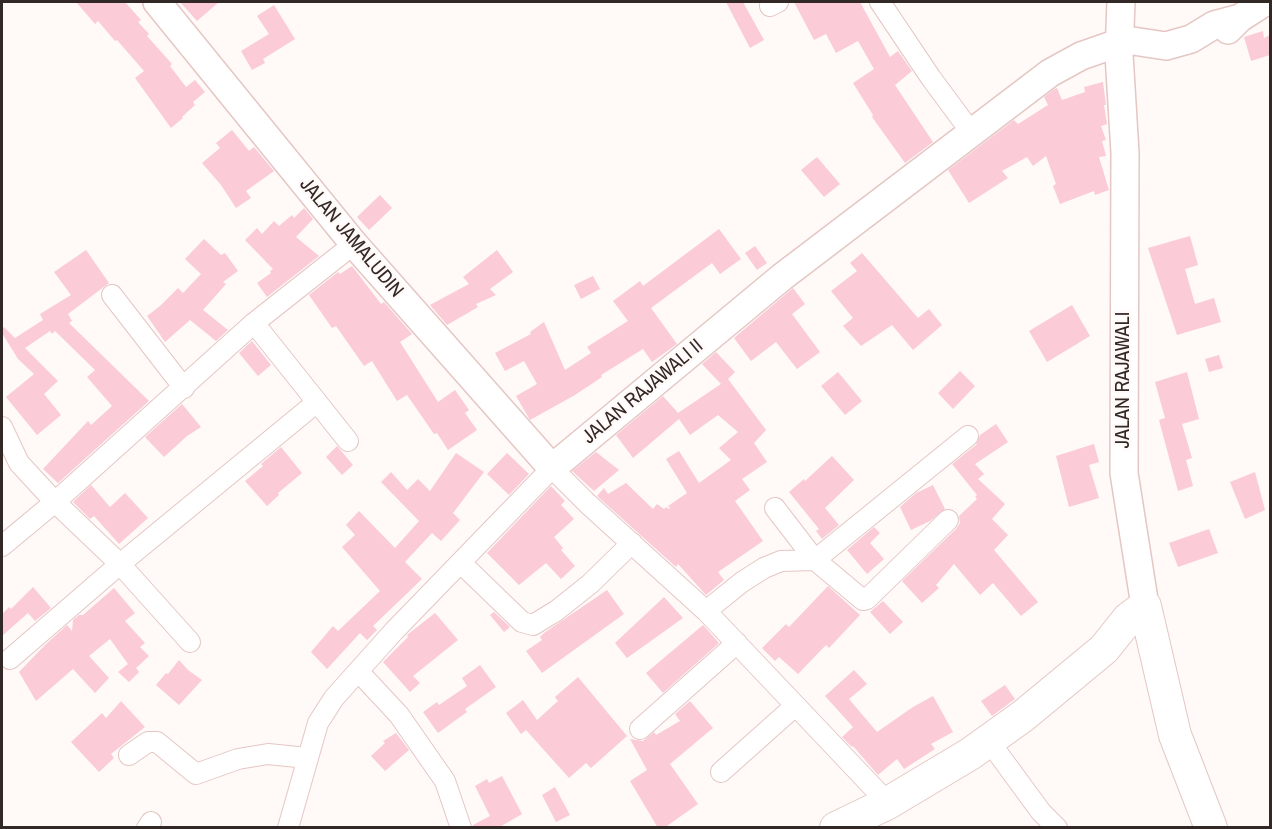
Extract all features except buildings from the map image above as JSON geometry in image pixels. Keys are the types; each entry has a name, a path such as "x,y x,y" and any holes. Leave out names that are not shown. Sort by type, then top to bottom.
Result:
{"main road":[{"path":"836,828 888,803 989,741 1104,649 1128,619 1145,606 1175,735 1203,824"}],"street":[{"name":"JALAN JAMALUDIN","path":"157,2 354,244 552,468"},
{"path":"880,2 970,132"},
{"name":"JALAN RAJAWALI","path":"1121,2 1125,153 1124,473 1145,606"},
{"name":"JALAN RAJAWALI","path":"1121,49 1133,2"},
{"path":"1121,49 1173,57 1221,38 1240,18 1265,2"},
{"name":"JALAN RAJAWALI II","path":"288,828 318,723 334,698 394,631 552,468 782,277 1050,73 1081,56 1121,49"},
{"path":"2,546 184,388 254,323 354,244"},
{"path":"112,295 184,388"},
{"path":"254,323 348,441"},
{"path":"10,659 120,564 317,402"},
{"path":"2,427 19,463 55,502 120,564 190,642"},
{"path":"706,611 742,582 764,568 781,561 815,560 968,436"},
{"path":"552,468 706,611 888,803"},
{"path":"775,508 815,560 859,598 867,599 948,520"},
{"path":"461,563 522,622 533,625 556,611 590,584 632,543"},
{"path":"640,729 737,643"},
{"path":"358,671 399,715 445,781 461,828"},
{"path":"721,772 795,706"},
{"path":"989,741 1041,812 1057,828"},
{"path":"129,755 148,742 157,742 195,774 238,759 268,754 307,758"}]}
